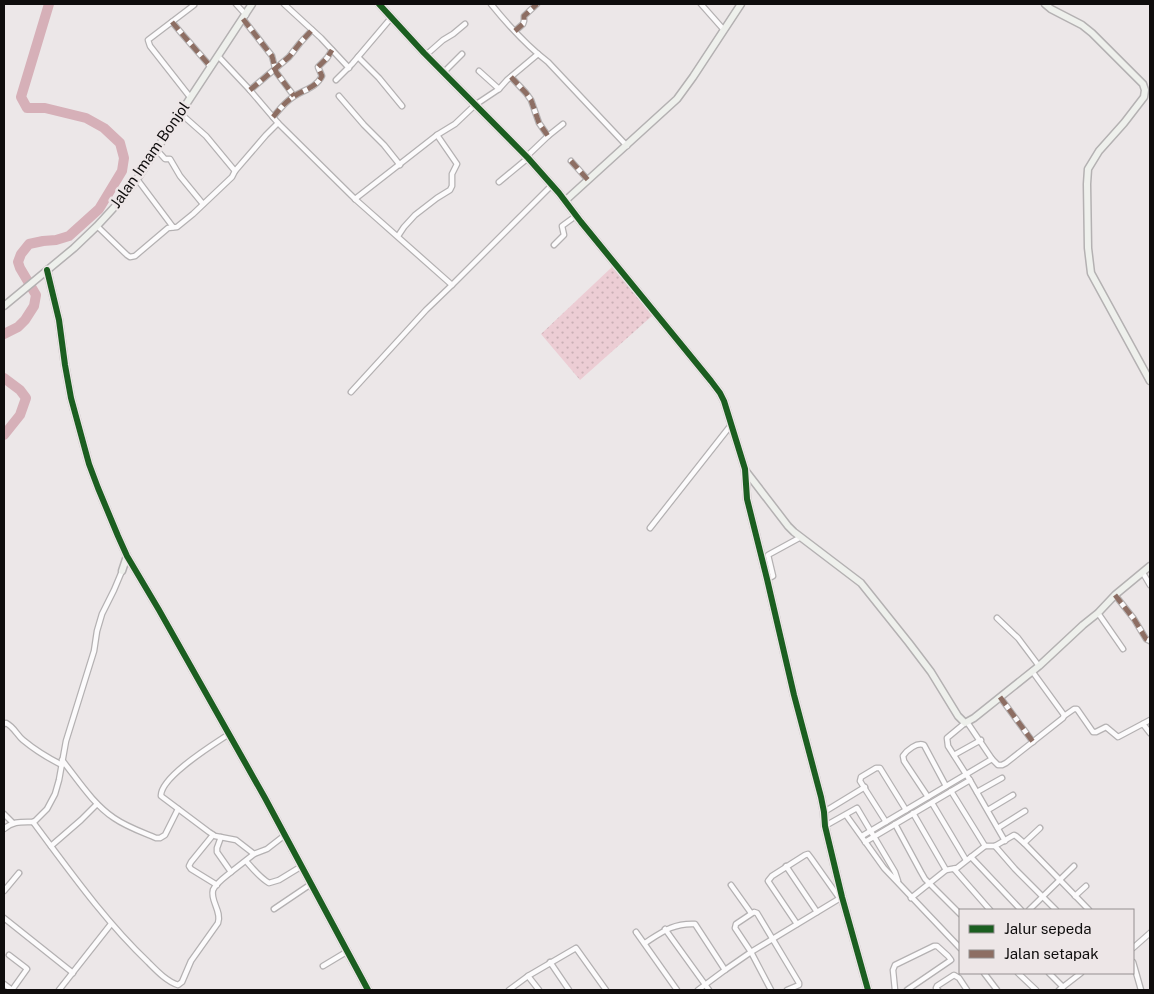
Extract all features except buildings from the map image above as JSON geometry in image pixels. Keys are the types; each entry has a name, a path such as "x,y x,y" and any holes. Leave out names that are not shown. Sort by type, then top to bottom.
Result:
{"street":[{"path":"236,4 272,56 274,69 294,96"},
{"path":"284,4 349,68"},
{"path":"379,4 426,56 552,185 720,393 744,469 747,499 824,812 825,826 841,898 868,990"},
{"path":"491,4 627,146"},
{"path":"515,31 523,24 524,16 537,4"},
{"path":"701,4 724,30"},
{"path":"567,203 588,180 677,99 693,78 741,4"},
{"path":"1045,4 1082,25 1092,33 1143,84 1145,90 1144,97 1090,165 1086,184 1088,248 1091,273 1150,381"},
{"path":"190,97 148,40 194,5"},
{"name":"Jalan Imam Bonjol","path":"4,306 97,226 120,201 251,5"},
{"path":"336,80 349,68 391,18"},
{"path":"172,22 211,67"},
{"path":"426,56 443,40 465,24"},
{"path":"250,90 289,57 312,30"},
{"path":"273,117 294,96 306,91 320,80 322,76 318,69 319,65 332,50"},
{"path":"443,73 462,54"},
{"path":"355,199 455,124 474,105 499,89 538,54"},
{"path":"218,56 278,123 355,199 452,285"},
{"path":"358,57 379,78 402,106"},
{"path":"479,71 499,89"},
{"path":"511,77 526,92 531,100 538,123 548,136"},
{"path":"339,96 400,165"},
{"path":"180,113 206,136 235,171"},
{"path":"97,226 124,253 132,257 168,228 184,222 204,204 232,177 235,171 278,123"},
{"path":"499,182 527,158 548,136 564,124"},
{"path":"398,236 415,215 437,198 449,192 452,187 452,174 457,164 438,135"},
{"path":"156,149 166,159 170,159 180,176 204,204"},
{"path":"571,160 588,180"},
{"path":"137,178 173,227"},
{"path":"351,392 426,310 552,185"},
{"path":"554,245 564,235 562,226 576,214"},
{"path":"47,270 59,320 71,398 85,452 126,556 159,610 286,835 368,990"},
{"path":"650,528 731,425"},
{"path":"744,469 788,526 861,583 925,663 960,719 966,722 981,740 992,759 998,765 1006,763 1052,728 1064,716 1076,709 1093,732 1106,727 1118,737 1150,720"},
{"path":"767,579 773,576 768,555 801,537"},
{"path":"4,829 13,823 33,822 52,801 59,780 68,736 94,651 102,614 122,571 126,556"},
{"path":"1005,841 948,746 947,738 1032,672 1098,613 1115,595 1150,566"},
{"path":"122,571 126,568 134,568"},
{"path":"1143,573 1150,585"},
{"path":"1115,595 1134,619 1146,639 1150,641"},
{"path":"1098,613 1123,649"},
{"path":"996,618 1018,638 1039,666"},
{"path":"1032,672 1064,716"},
{"path":"1000,697 1033,742"},
{"path":"4,724 11,725 22,740 48,758 62,763 97,804 129,827 158,839 165,835 178,809"},
{"path":"1143,724 1150,733"},
{"path":"229,734 192,759 172,777 163,788 161,796 213,834 222,838 236,840 254,854"},
{"path":"954,756 981,740"},
{"path":"928,797 904,761 903,756 918,744 924,746 946,786"},
{"path":"862,836 992,759"},
{"path":"886,822 860,781 861,777 876,768 880,768 906,810"},
{"path":"977,792 1002,778"},
{"path":"865,842 970,780"},
{"path":"824,812 865,787"},
{"path":"951,791 985,846"},
{"path":"988,810 1013,795"},
{"path":"932,802 966,860"},
{"path":"51,846 97,804"},
{"path":"825,826 857,808 896,875 898,883"},
{"path":"998,828 1025,812"},
{"path":"913,813 946,870"},
{"path":"4,814 13,823"},
{"path":"846,814 884,868 959,947"},
{"path":"33,822 111,924 159,973 178,985 181,990"},
{"path":"895,824 917,867 959,913"},
{"path":"1024,843 1040,828"},
{"path":"213,834 190,862 189,866 218,885"},
{"path":"178,985 182,982 191,962 218,923 219,915 213,892 214,889 230,872 254,854 267,849 286,835"},
{"path":"911,898 946,870 954,869 985,846 995,846 1012,836 1016,836 1088,909"},
{"path":"222,838 217,852 230,872"},
{"path":"995,846 1055,909"},
{"path":"797,924 768,881 786,866 808,854 841,898"},
{"path":"971,857 1020,909"},
{"path":"246,860 270,884 302,866"},
{"path":"786,866 817,912"},
{"path":"1030,909 1074,866"},
{"path":"954,869 989,909"},
{"path":"4,891 19,874"},
{"path":"274,909 312,884"},
{"path":"731,885 751,913"},
{"path":"1075,896 1086,886"},
{"path":"698,990 751,952 841,898"},
{"path":"771,990 751,952 735,928 736,924 754,912 757,913 799,985 787,990"},
{"path":"4,918 73,973"},
{"path":"59,990 111,924"},
{"path":"645,943 672,926 696,924 725,970"},
{"path":"665,929 709,990"},
{"path":"636,932 677,990"},
{"path":"1134,947 1150,933"},
{"path":"895,990 893,970 897,962 934,946 937,946 948,956 951,960 907,990"},
{"path":"509,990 574,948 577,948 605,990"},
{"path":"323,966 348,951"},
{"path":"4,984 12,990 27,970 9,955"},
{"path":"550,962 569,990"},
{"path":"1134,966 1140,990"},
{"path":"985,974 996,989"},
{"path":"1019,974 1036,990"},
{"path":"1050,974 1061,989 1080,974"},
{"path":"938,990 937,986 954,975 958,976 967,990"},
{"path":"528,976 538,990"}],"shaded area":[{"path":"612,267 653,315 580,380 541,334"}],"waterway":[{"path":"4,334 18,327 34,306 36,295 18,262 21,254 29,244 69,236 99,209 122,171 124,158 120,143 104,128 86,118 45,108 27,108 21,97 49,4"},
{"path":"4,378 20,390 26,398 20,415 4,435"}],"marked path":[{"path":"515,31 523,24 524,16 537,4"},
{"path":"243,19 272,56 276,72 294,96"},
{"path":"172,22 211,67"},
{"path":"250,90 289,57 312,30"},
{"path":"273,117 290,99 313,86 319,80 322,76 318,67 332,50"},
{"path":"511,77 531,100 539,123 548,136"},
{"path":"571,161 588,180"},
{"path":"1115,595 1134,619 1146,639 1150,641"},
{"path":"1000,697 1033,742"}],"cycle path":[{"path":"379,4 424,53 528,158 559,193 711,381 724,401 745,469 747,499 794,695 821,797 825,826 842,897 868,990"},
{"path":"47,270 59,320 71,398 89,464 118,536 127,556 265,798 368,990"}]}
